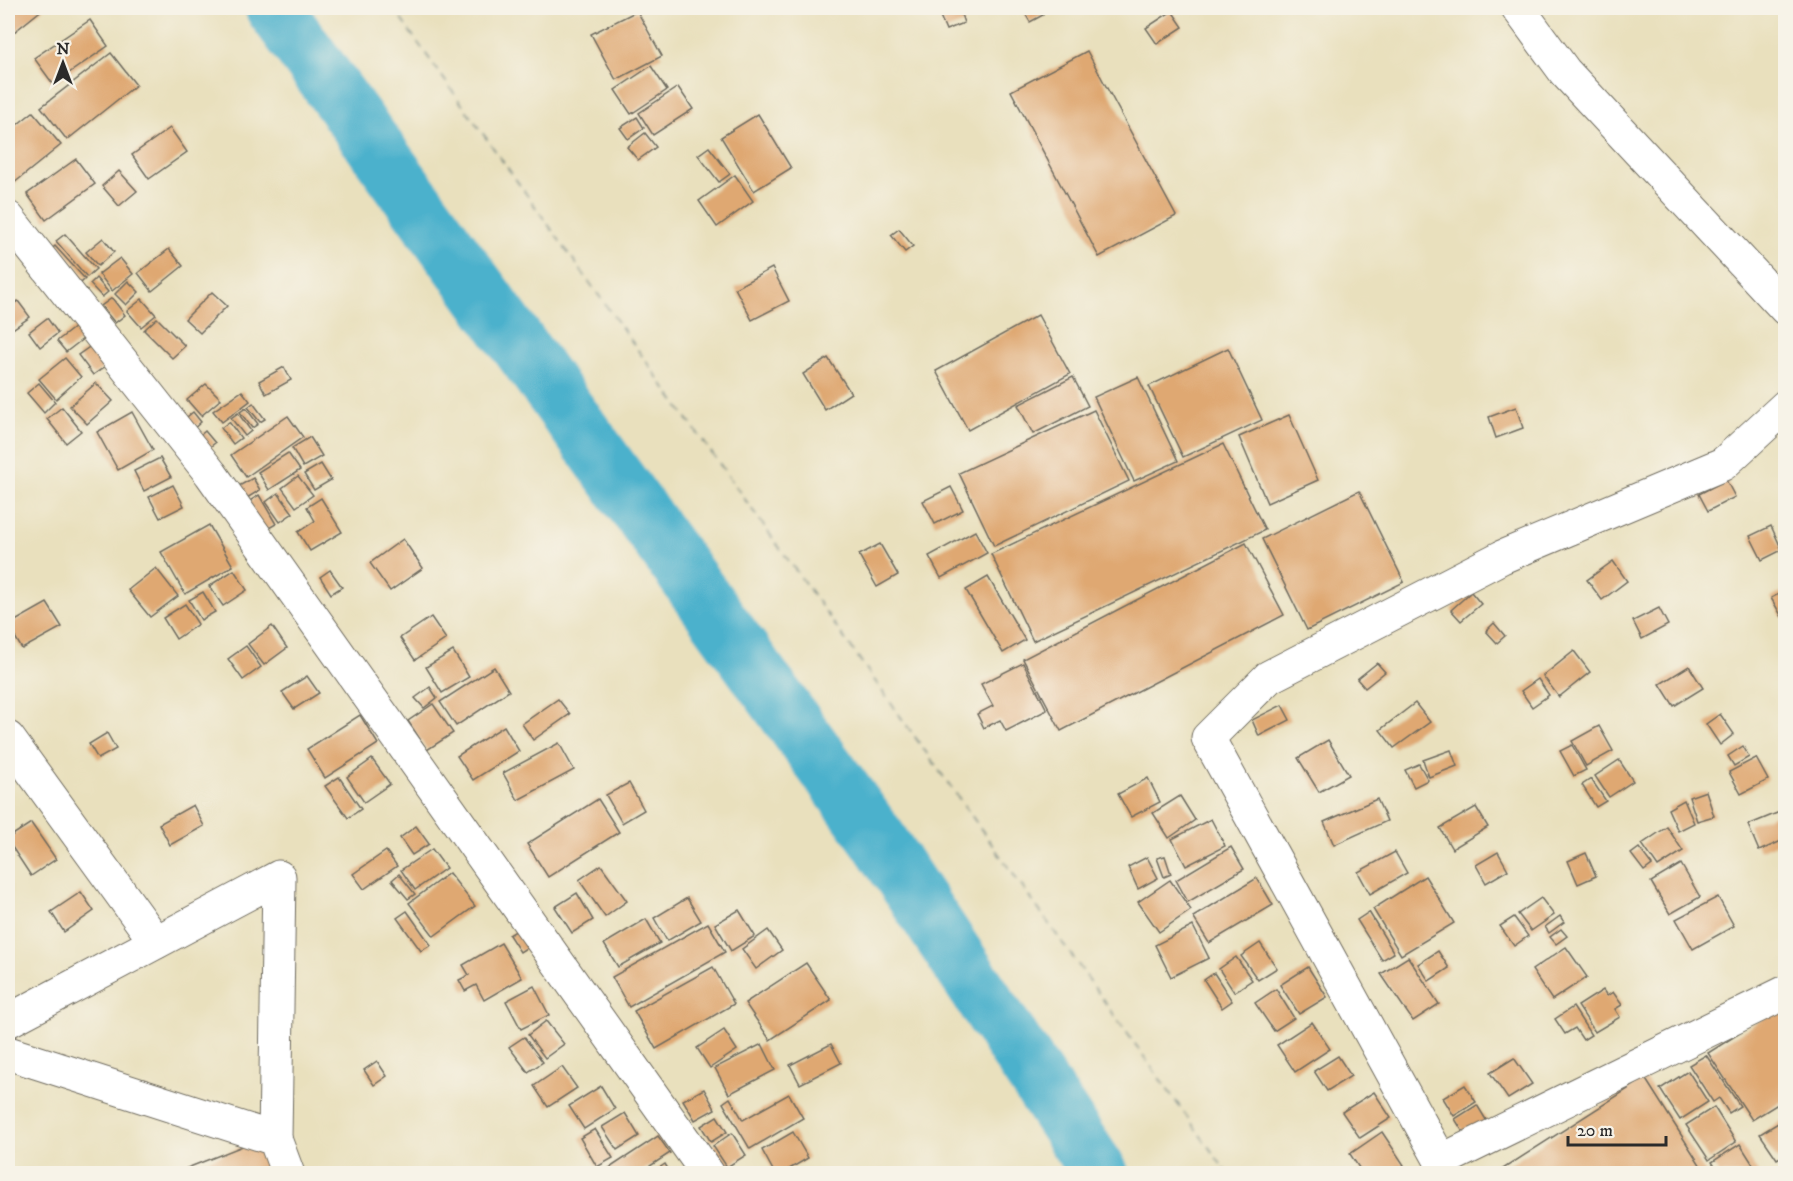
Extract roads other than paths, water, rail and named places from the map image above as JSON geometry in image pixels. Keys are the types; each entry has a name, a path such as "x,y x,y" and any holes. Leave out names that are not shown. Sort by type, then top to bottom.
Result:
{"street":[{"path":"1518,8 1565,72 1785,309"},
{"path":"8,218 211,474 708,1173"},
{"path":"1785,406 1723,464 1502,556 1269,677 1208,738 1441,1161 1785,992"},
{"path":"8,738 156,942"},
{"path":"8,1022 279,877 275,1139 288,1173"},
{"path":"8,1053 275,1139"}],"waterway":[{"path":"274,8 878,839 1100,1174"}]}
